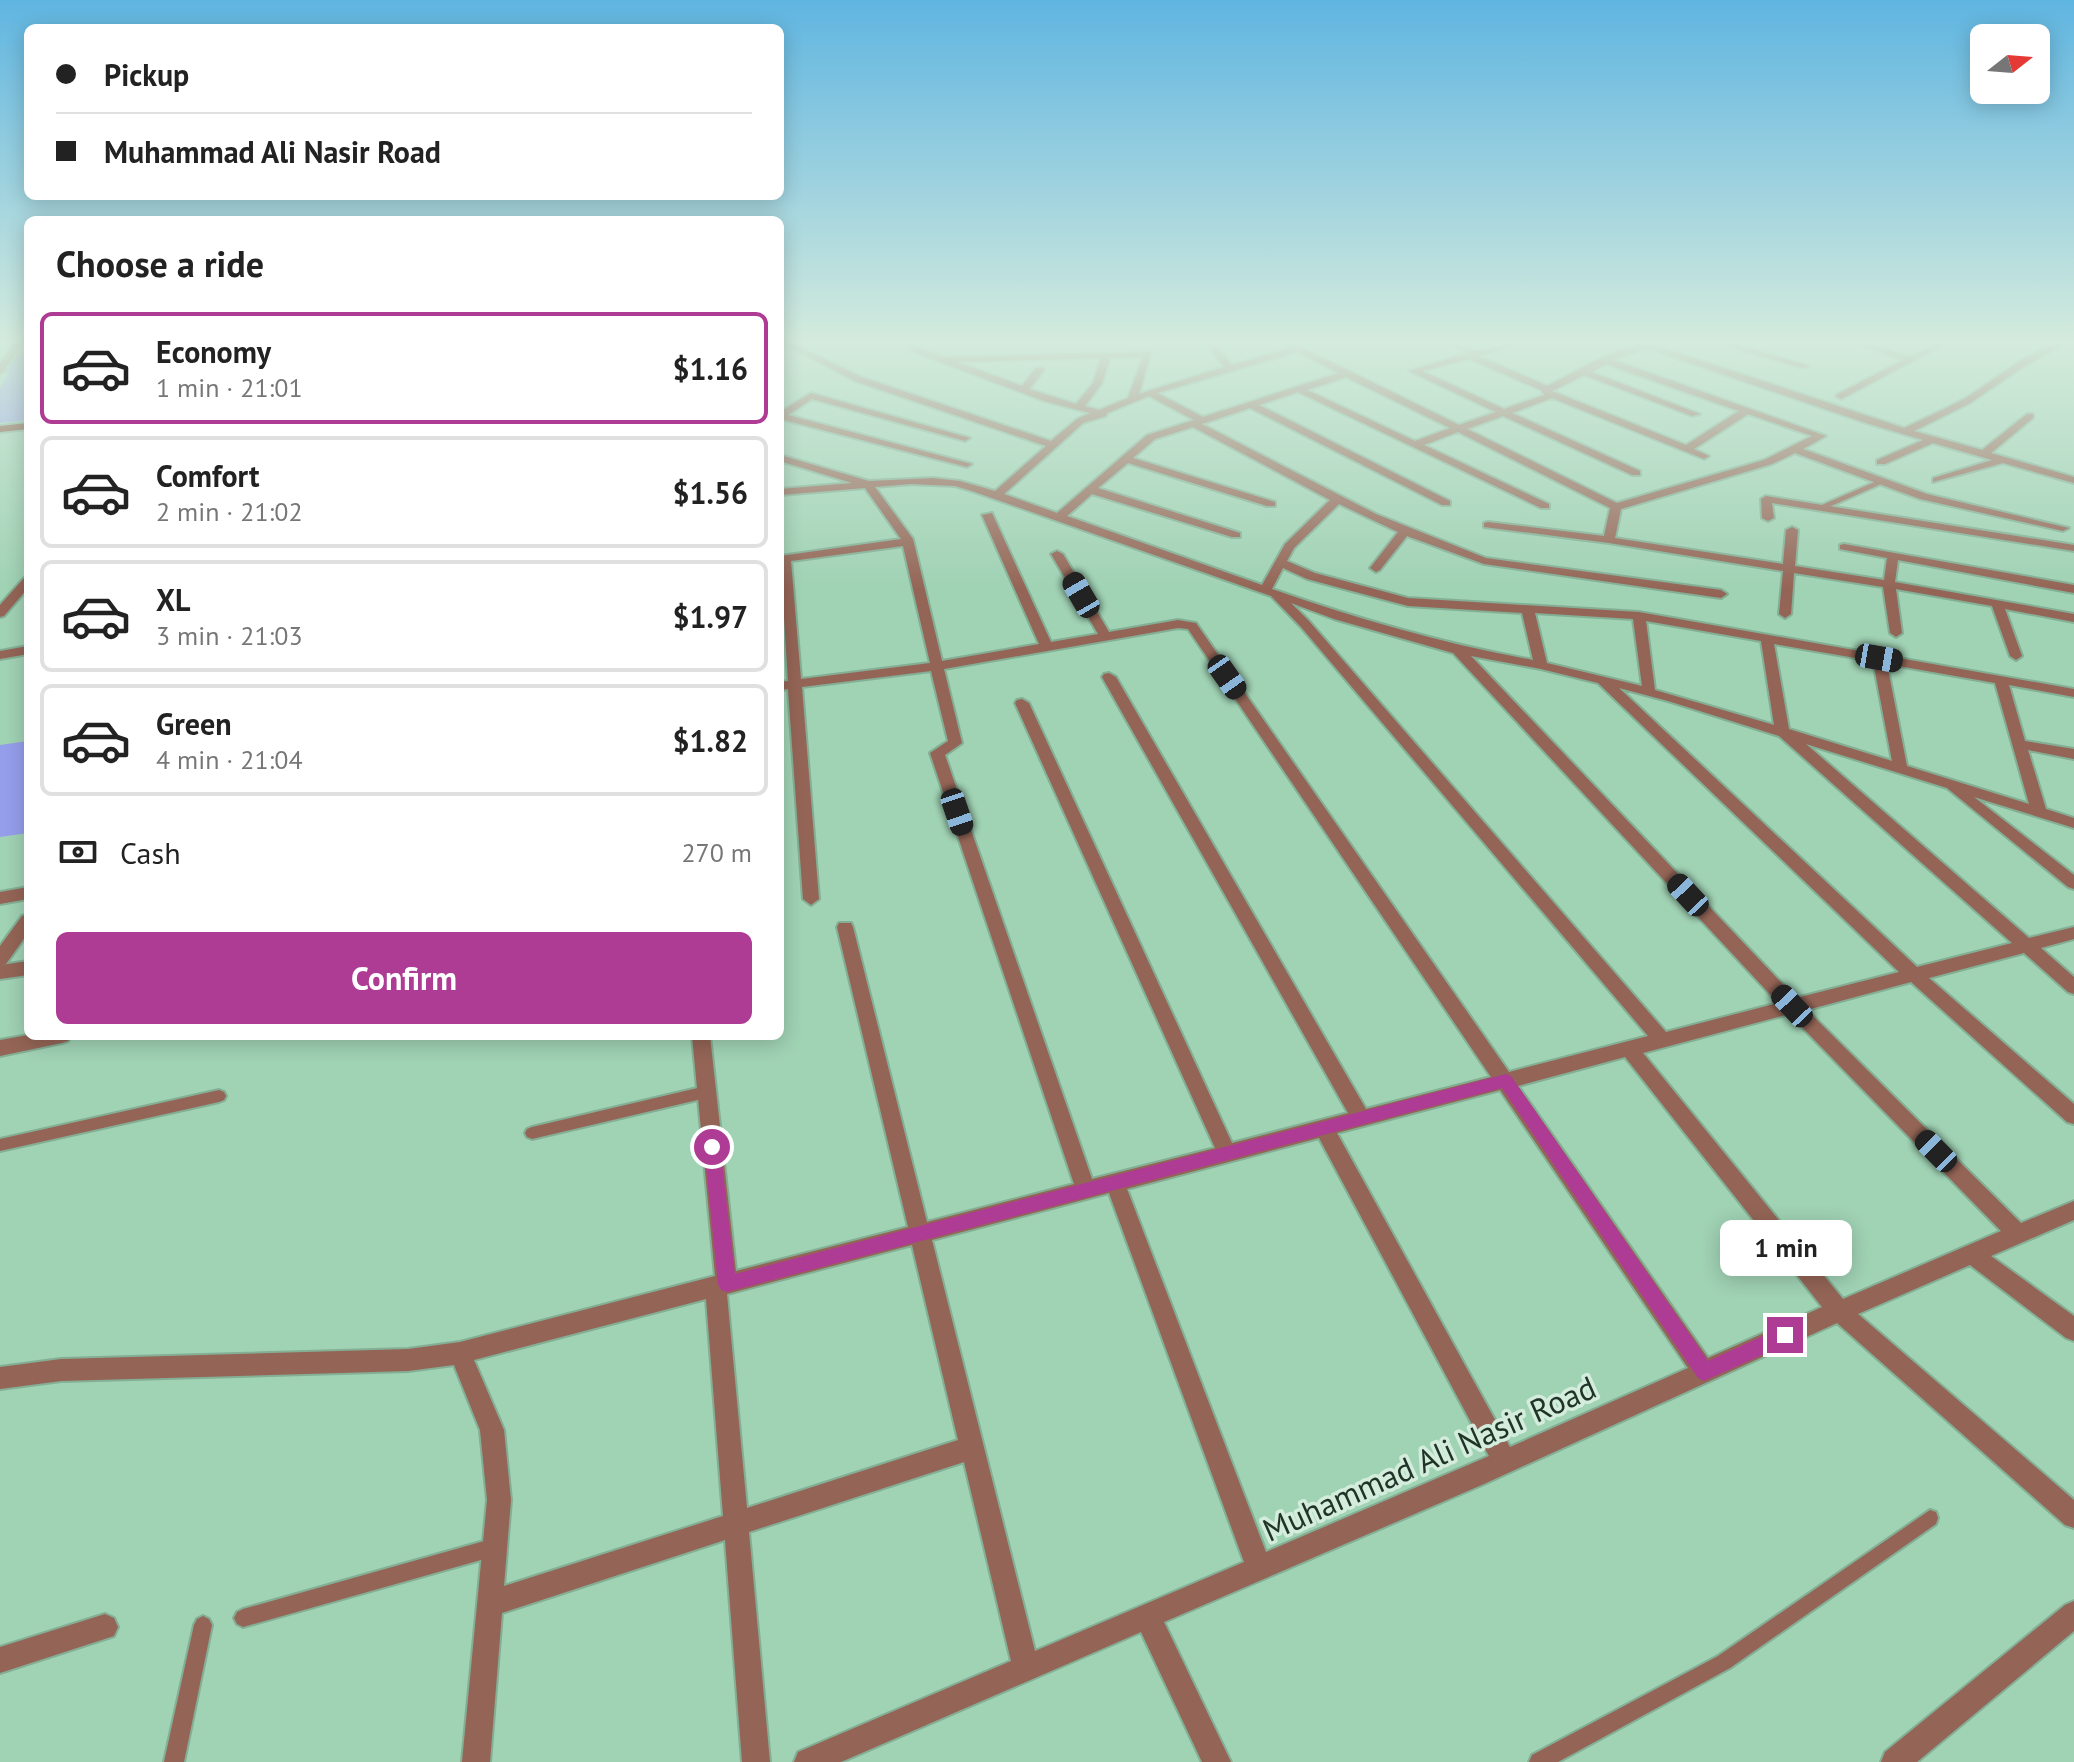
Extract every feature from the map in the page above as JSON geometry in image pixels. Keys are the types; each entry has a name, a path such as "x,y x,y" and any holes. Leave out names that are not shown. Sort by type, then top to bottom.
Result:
{"main road":[{"path":"0,429 24,426"}],"street":[{"path":"812,424 967,464"},
{"path":"914,424 965,438"},
{"path":"991,424 1052,445"},
{"path":"997,495 1076,424"},
{"path":"1058,518 1151,437 1191,424"},
{"path":"1202,424 1404,532 1484,561 1721,594"},
{"path":"1290,424 1446,503"},
{"path":"1370,424 1545,506"},
{"path":"1445,424 1616,507 1768,462 1821,436 1787,424"},
{"path":"1413,445 1472,424"},
{"path":"1532,424 1636,473"},
{"path":"1627,424 1704,456"},
{"path":"1687,449 1725,424"},
{"path":"1885,424 2074,480"},
{"path":"1906,431 1920,424"},
{"path":"1984,454 2020,424"},
{"path":"1881,462 1933,439"},
{"path":"1794,449 1924,497 2063,528"},
{"path":"1124,458 1271,504"},
{"path":"784,459 868,484 908,542 955,743 937,753 1086,1190"},
{"path":"1937,480 2003,460"},
{"path":"784,492 818,492 868,484 955,483 997,495 1269,592 1458,650 1541,665 1649,692 2074,823"},
{"path":"1089,489 1236,535"},
{"path":"1269,592 1289,546 1339,498"},
{"path":"1768,518 1766,499 2074,548"},
{"path":"1609,540 1616,507"},
{"path":"988,515 1047,647"},
{"path":"1488,525 1609,540 1889,584 2074,618"},
{"path":"1785,614 1792,530"},
{"path":"1376,568 1404,532"},
{"path":"784,558 908,542"},
{"path":"1844,547 2074,589"},
{"path":"1057,554 1106,637"},
{"path":"1893,556 1889,584 1896,633"},
{"path":"1280,562 1311,576 1408,602 1639,616 2074,693"},
{"path":"784,583 788,685 811,899"},
{"path":"0,613 24,586"},
{"path":"1269,592 1305,624 1662,1040"},
{"path":"1997,603 2016,656"},
{"path":"1528,611 1541,665"},
{"path":"1639,616 1649,692"},
{"path":"788,685 937,666 1178,624 1192,626 1704,1372"},
{"path":"1767,638 1782,731 2074,987"},
{"path":"1458,650 1792,1006 2018,1234"},
{"path":"0,655 24,651"},
{"path":"1879,658 1900,768"},
{"path":"1109,677 1361,1118"},
{"path":"2000,679 2039,812"},
{"path":"1601,680 1913,974 2074,1116"},
{"path":"1022,703 1227,1153"},
{"path":"2019,744 2074,754"},
{"path":"1947,783 2074,883"},
{"path":"0,898 24,894"},
{"path":"0,959 24,926"},
{"path":"845,927 1026,1668"},
{"path":"0,1378 61,1370 408,1360 460,1353 2074,933"},
{"path":"0,972 24,969"},
{"path":"0,1048 41,1040"},
{"path":"701,1040 756,1762"},
{"path":"1629,1049 1839,1311 2074,1516"},
{"path":"1324,1128 1505,1461"},
{"path":"1115,1183 1259,1568"},
{"name":"Muhammad Ali Nasir Road","path":"808,1762 1505,1461 1839,1311 2074,1210"},
{"path":"1972,1254 2074,1330"},
{"path":"460,1353 492,1430 499,1500 476,1762"},
{"path":"490,1604 972,1447"},
{"path":"1895,1762 2074,1614"},
{"path":"1147,1616 1217,1762"},
{"path":"0,1660 105,1627"}],"lane":[{"path":"1819,508 1882,482"},
{"path":"532,1133 706,1092"},
{"path":"0,1145 219,1096"},
{"path":"1539,1762 1724,1662 1930,1518"},
{"path":"243,1618 495,1546"},
{"path":"174,1762 203,1625"}],"shaded area":[{"path":"24,742 24,834 0,837 0,745"}],"route":[{"path":"712,1147 727,1284 1506,1081 1704,1372 1785,1335"}]}
